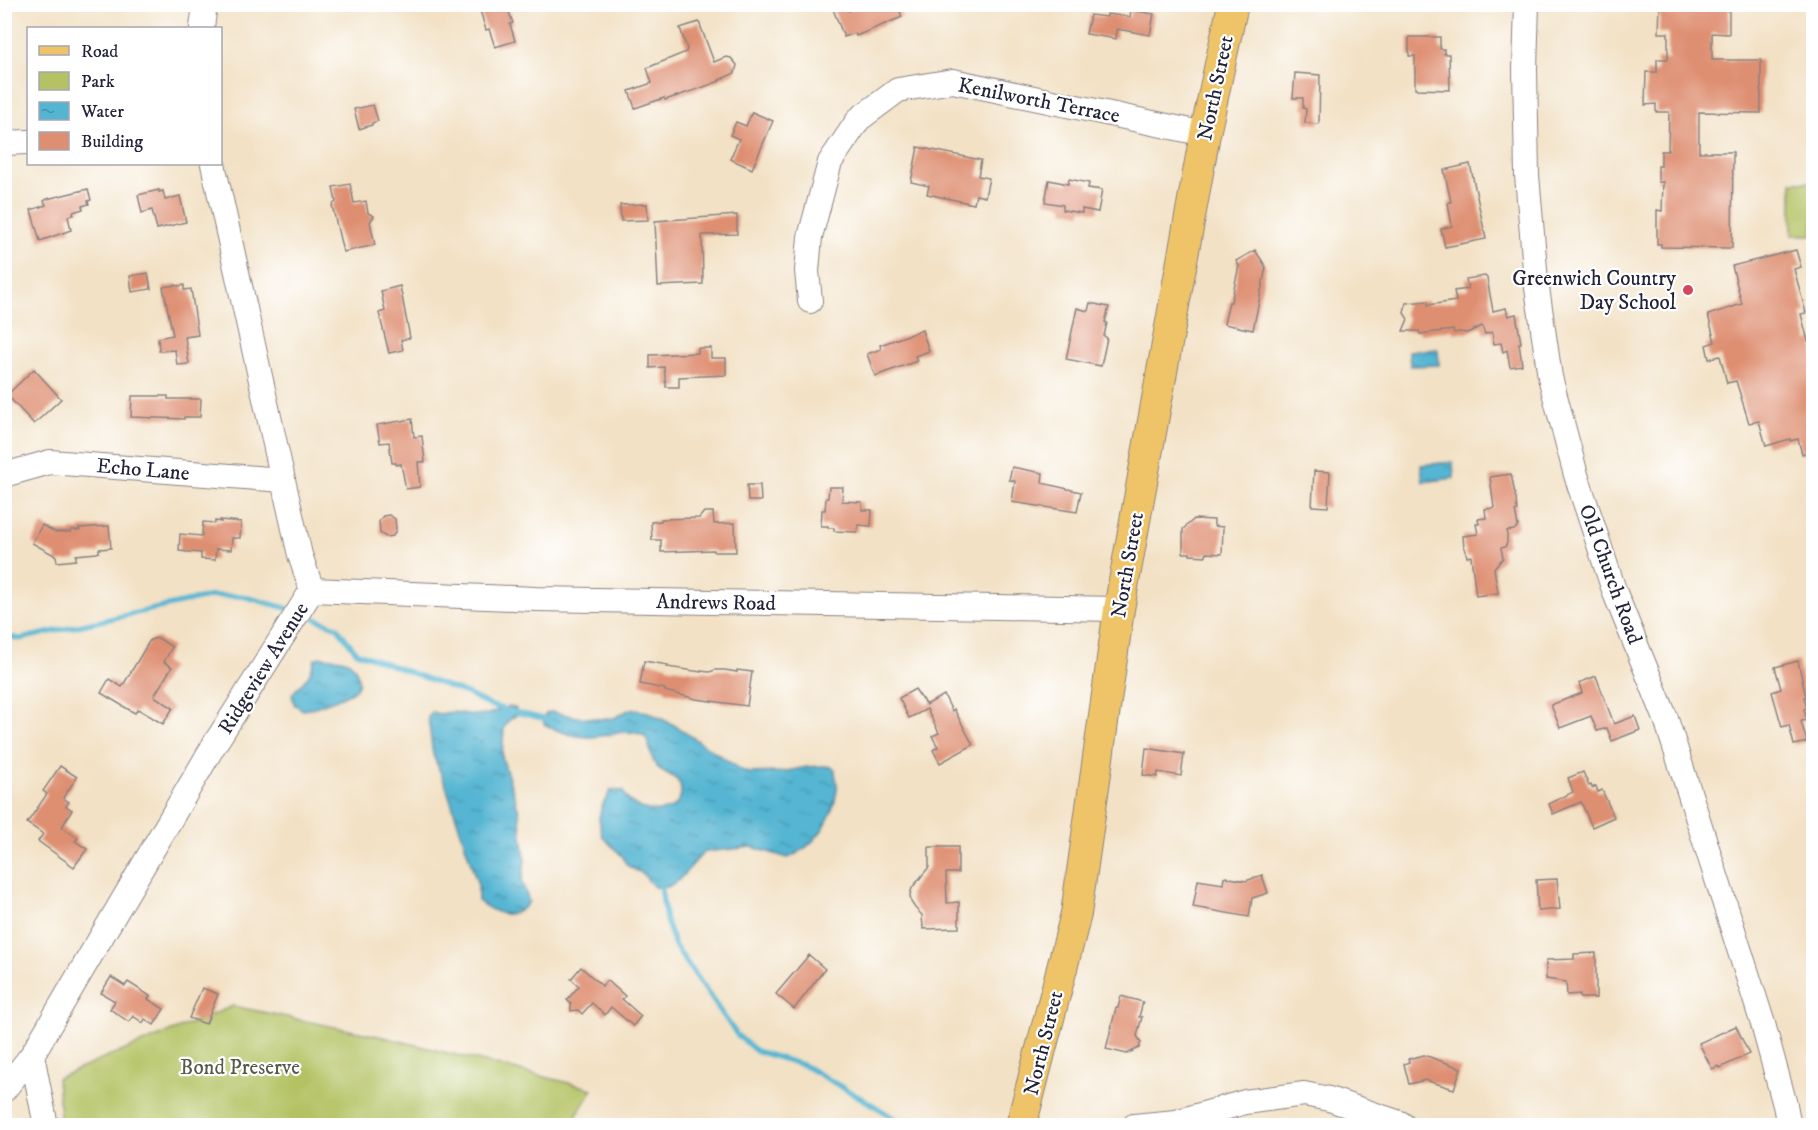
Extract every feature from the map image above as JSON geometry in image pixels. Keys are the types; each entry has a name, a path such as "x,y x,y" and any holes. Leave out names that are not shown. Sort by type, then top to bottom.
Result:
{"main road":[{"name":"North Street","path":"1021,1125 1076,914 1119,609 1205,134 1233,4"}],"street":[{"path":"202,27 205,4"},
{"name":"Old Church Road","path":"1527,4 1527,175 1536,281 1550,377 1576,475 1615,593 1666,718 1763,1024 1789,1125"},
{"name":"Kenilworth Terrace","path":"810,301 807,271 810,237 830,162 859,119 898,90 953,81 1205,134"},
{"path":"4,142 27,142"},
{"name":"Ridgeview Avenue","path":"4,1090 32,1055 214,745 304,604 300,555 213,165"},
{"name":"Echo Lane","path":"4,475 50,462 283,480"},
{"name":"Andrews Road","path":"304,604 536,599 1119,609"},
{"path":"32,1055 46,1125"},
{"path":"1134,1125 1176,1122 1245,1102 1304,1094 1329,1099 1404,1125"}],"green space":[{"path":"1792,182 1813,182 1813,235 1792,235"},
{"name":"Bond Preserve","path":"233,1006 388,1038 593,1089 570,1125 61,1126 57,1078"}],"water":[{"path":"1438,349 1439,365 1410,366 1409,351"},
{"path":"1453,462 1454,478 1423,482 1421,465"},
{"path":"320,657 341,659 351,663 359,682 355,689 344,696 303,710 294,704 292,694 309,674 315,659"},
{"path":"508,707 515,708 519,713 508,721 504,728 502,757 519,811 525,860 522,882 529,902 517,912 504,914 478,901 478,885 445,783 433,755 428,717 432,712 488,714"},
{"path":"630,709 648,712 674,725 749,773 831,767 835,770 837,787 832,812 822,831 807,847 788,858 752,847 704,852 678,881 667,887 654,887 642,873 626,864 623,857 602,836 599,818 602,806 611,790 623,791 627,799 643,809 654,811 672,808 678,802 681,793 678,782 655,764 646,737 633,732 597,737 578,736 544,724 543,718 547,713 552,712 577,717 614,718"}],"building":[{"path":"478,4 506,4 513,23 510,24 515,41 495,47 489,29 486,30"},
{"path":"831,4 846,4 849,11 865,4 897,4 902,17 856,36 855,33 844,37"},
{"path":"1660,4 1729,4 1729,34 1712,33 1712,60 1761,60 1761,113 1699,112 1699,152 1733,152 1732,248 1661,247 1661,244 1657,244 1657,210 1662,211 1663,182 1658,182 1658,166 1661,166 1661,151 1668,151 1669,112 1656,112 1656,104 1645,105 1646,72 1657,72 1657,59 1668,59 1668,33 1659,33"},
{"path":"1131,10 1154,14 1150,35 1117,29 1116,39 1086,34 1090,15 1107,17 1107,14 1130,17"},
{"path":"699,22 714,62 726,57 731,58 737,65 735,73 701,88 635,108 629,91 652,83 647,68 686,52 680,28"},
{"path":"1409,37 1440,37 1440,49 1444,49 1444,54 1449,54 1450,90 1415,89 1415,56 1409,56"},
{"path":"1295,73 1320,75 1319,124 1305,123 1306,109 1303,108 1303,98 1293,98"},
{"path":"373,105 378,121 359,129 354,109"},
{"path":"752,112 773,121 752,169 730,159 739,139 730,135 736,122 746,126"},
{"path":"918,147 981,160 978,176 989,178 985,197 976,195 974,204 927,194 929,186 911,182"},
{"path":"1470,164 1486,239 1445,247 1441,229 1452,226 1448,203 1451,202 1444,170"},
{"path":"1069,179 1089,183 1088,188 1102,190 1098,212 1082,209 1082,213 1063,210 1063,205 1045,202 1049,180 1068,184"},
{"path":"350,184 354,203 366,201 368,213 374,216 370,222 375,245 343,252 332,205 336,202 333,187"},
{"path":"88,189 91,200 88,201 89,204 73,212 74,215 68,216 71,230 40,241 31,210 46,205 44,201 47,199"},
{"path":"159,190 159,192 163,191 165,200 180,196 186,222 157,229 152,210 142,213 138,195"},
{"path":"647,204 648,220 621,221 620,205"},
{"path":"737,215 737,234 702,235 703,284 658,286 655,221"},
{"path":"1255,250 1266,267 1253,330 1224,324 1239,266 1236,261"},
{"path":"1796,250 1801,267 1794,269 1806,313 1801,314 1808,341 1814,339 1814,451 1802,454 1798,439 1766,446 1759,421 1749,423 1736,381 1727,383 1720,356 1709,359 1706,345 1715,342 1708,315 1742,304 1732,266"},
{"path":"148,273 151,289 132,292 130,276"},
{"path":"1485,276 1493,311 1506,308 1508,316 1516,314 1522,365 1510,367 1507,350 1503,352 1501,343 1494,344 1492,332 1485,334 1482,326 1467,333 1454,333 1453,330 1420,334 1419,331 1403,331 1408,319 1404,313 1406,303 1428,301 1428,305 1456,301 1454,291 1468,289 1466,279"},
{"path":"184,285 184,290 191,289 198,335 185,337 189,364 177,365 175,350 159,351 158,338 173,335 163,287"},
{"path":"400,286 410,338 401,340 403,350 389,353 379,313 385,311 381,291"},
{"path":"1090,303 1109,307 1104,336 1107,338 1101,366 1066,359 1077,308 1088,311"},
{"path":"922,330 929,351 915,356 917,361 875,376 867,354 881,349 880,345"},
{"path":"698,348 711,348 711,358 726,358 726,375 679,377 679,387 666,387 664,367 650,368 650,355 698,353"},
{"path":"34,369 61,399 34,424 7,395"},
{"path":"132,396 201,399 200,417 184,417 184,419 131,417"},
{"path":"412,419 414,437 422,436 425,462 418,462 420,487 406,489 401,464 392,463 389,442 380,443 377,425"},
{"path":"1012,467 1043,473 1042,483 1081,492 1077,512 1012,502 1015,481 1009,480"},
{"path":"1314,471 1330,472 1328,507 1312,506"},
{"path":"1511,474 1518,526 1514,530 1507,531 1507,543 1501,548 1503,558 1494,568 1498,593 1476,596 1471,556 1467,557 1463,536 1478,534 1476,524 1479,524 1478,519 1486,518 1485,509 1494,508 1490,477"},
{"path":"747,485 760,485 761,501 748,501"},
{"path":"829,487 843,487 842,501 862,502 862,510 872,510 871,526 858,525 857,532 834,531 834,528 821,526 822,510 825,510"},
{"path":"704,512 713,512 714,524 735,523 736,552 714,552 714,550 661,552 661,540 652,540 651,522 661,521 661,519 699,518"},
{"path":"389,515 395,519 396,530 393,536 386,537 380,533 379,521 383,516"},
{"path":"1194,519 1214,520 1214,526 1223,527 1222,554 1206,553 1206,556 1183,553 1183,529"},
{"path":"220,520 241,522 240,538 232,538 231,550 216,549 215,560 201,559 201,553 179,551 180,534 202,536 203,522 215,523 215,521 221,522"},
{"path":"42,525 55,532 109,526 111,548 99,549 97,553 76,555 76,560 57,562 56,556 32,543"},
{"path":"158,638 172,647 164,662 172,667 154,696 173,708 163,724 138,709 135,713 133,712 101,693 109,679 122,687 150,640"},
{"path":"644,661 701,672 725,670 737,672 737,670 752,672 747,706 696,699 640,684"},
{"path":"1798,661 1806,697 1804,697 1807,708 1804,709 1807,720 1801,721 1807,742 1794,745 1789,725 1782,727 1772,692 1781,689 1775,667"},
{"path":"1596,676 1614,724 1635,716 1640,730 1612,741 1607,728 1597,731 1591,716 1560,728 1551,705 1582,693 1579,683"},
{"path":"915,689 926,705 944,695 973,745 940,763 933,750 938,747 932,736 939,733 927,709 909,718 899,698"},
{"path":"1146,748 1184,754 1181,776 1158,772 1157,777 1143,775"},
{"path":"60,766 77,777 63,798 69,802 66,806 72,810 62,827 78,838 75,841 87,849 74,867 38,841 43,834 27,823 47,794 43,791"},
{"path":"1583,772 1589,786 1591,785 1592,788 1596,786 1598,792 1602,790 1614,817 1592,827 1581,802 1553,814 1549,804 1573,792 1568,778"},
{"path":"929,847 958,847 958,873 946,873 947,903 959,902 959,928 923,929 922,915 911,902 912,888 929,867"},
{"path":"1262,875 1268,893 1252,898 1249,917 1193,907 1198,880 1223,884 1224,877 1246,881"},
{"path":"1557,879 1560,909 1538,911 1536,880"},
{"path":"1596,953 1596,998 1580,998 1580,994 1567,995 1566,982 1546,979 1546,960 1574,959 1574,954"},
{"path":"809,955 825,969 794,1009 776,994"},
{"path":"581,967 602,986 607,980 625,996 622,999 641,1016 633,1026 611,1007 605,1015 592,1003 582,1014 578,1010 571,1011 571,1004 567,1000 579,986 571,979"},
{"path":"111,977 125,986 128,982 150,996 148,999 164,1009 154,1025 145,1019 143,1023 133,1016 129,1022 110,1009 115,1001 101,993"},
{"path":"202,988 218,994 206,1024 189,1018"},
{"path":"1121,996 1143,1002 1137,1036 1141,1042 1139,1048 1127,1054 1106,1049"},
{"path":"1736,1026 1749,1054 1720,1068 1719,1066 1712,1069 1699,1043"},
{"path":"1424,1055 1461,1068 1454,1089 1425,1080 1409,1084 1404,1064 1409,1062 1408,1059"}],"waterway":[{"path":"4,636 20,639 212,596 242,596 293,610"},
{"path":"304,614 337,627 356,652 468,694 489,705 550,720"},
{"path":"660,882 666,921 675,946 737,1035 756,1051 803,1065 906,1126"}],"place":[{"name":"Greenwich Country Day School","path":"1688,290"}]}
